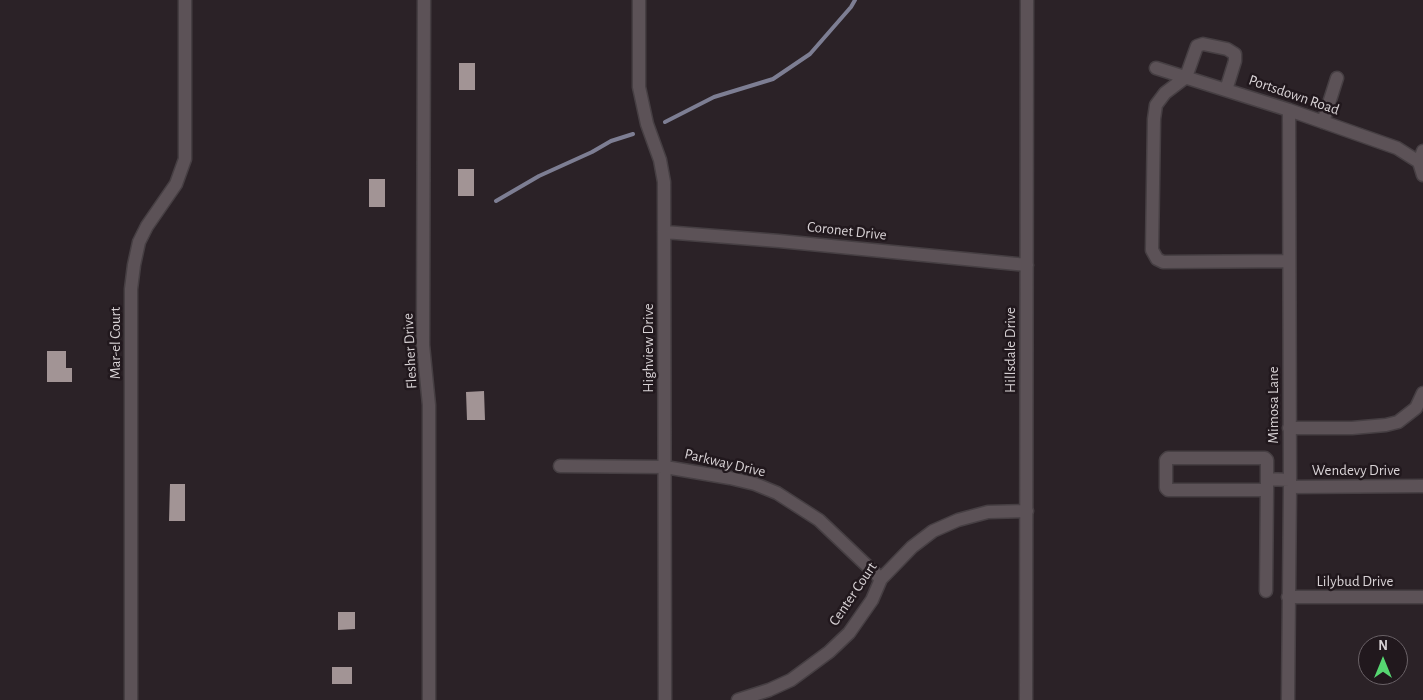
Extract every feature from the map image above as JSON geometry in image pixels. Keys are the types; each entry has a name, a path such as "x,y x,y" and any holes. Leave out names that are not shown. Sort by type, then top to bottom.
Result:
{"street":[{"name":"Mar-el Court","path":"131,700 131,289 139,242 176,184 185,158 185,0"},
{"name":"Flesher Drive","path":"424,0 423,345 429,405 429,700"},
{"name":"Highview Drive","path":"639,0 640,87 647,124 660,160 664,182 665,700"},
{"name":"Hillsdale Drive","path":"1026,700 1027,0"},
{"path":"1226,90 1235,61 1235,54 1227,49 1203,44 1197,46 1186,77 1165,93 1156,106 1154,119 1152,250 1157,259 1163,262 1289,261"},
{"name":"Portsdown Road","path":"1156,68 1289,110 1421,157"},
{"path":"1323,122 1337,78"},
{"name":"Mimosa Lane","path":"1288,700 1289,110"},
{"path":"1421,157 1423,174"},
{"name":"Coronet Drive","path":"664,232 1027,265"},
{"path":"1289,428 1352,428 1398,422 1416,408 1423,393"},
{"path":"1266,591 1267,484 1265,458 1168,458 1166,460 1166,488 1168,490 1267,484"},
{"name":"Parkway Drive","path":"560,466 665,467 755,484 777,493 819,520 881,579"},
{"name":"Wendevy Drive","path":"1267,484 1423,486"},
{"name":"Center Court","path":"738,700 769,690 791,680 829,652 853,628 872,600 881,579 912,547 933,531 958,520 988,512 1027,511"},
{"path":"1266,544 1289,545"},
{"name":"Lilybud Drive","path":"1288,598 1423,598"}],"building":[{"path":"459,63 475,63 475,90 459,90"},
{"path":"458,169 474,169 474,196 458,196"},
{"path":"369,179 385,179 385,207 369,207"},
{"path":"47,351 66,351 66,368 72,368 72,382 47,382"},
{"path":"484,391 485,420 467,420 466,392"},
{"path":"170,484 185,484 185,521 169,521"},
{"path":"338,612 355,612 355,629 338,630"},
{"path":"332,667 352,667 352,684 332,684"}],"waterway":[{"path":"665,122 714,97 773,79 810,54 855,0"},
{"path":"496,201 539,176 592,152 611,141 633,134"}]}
